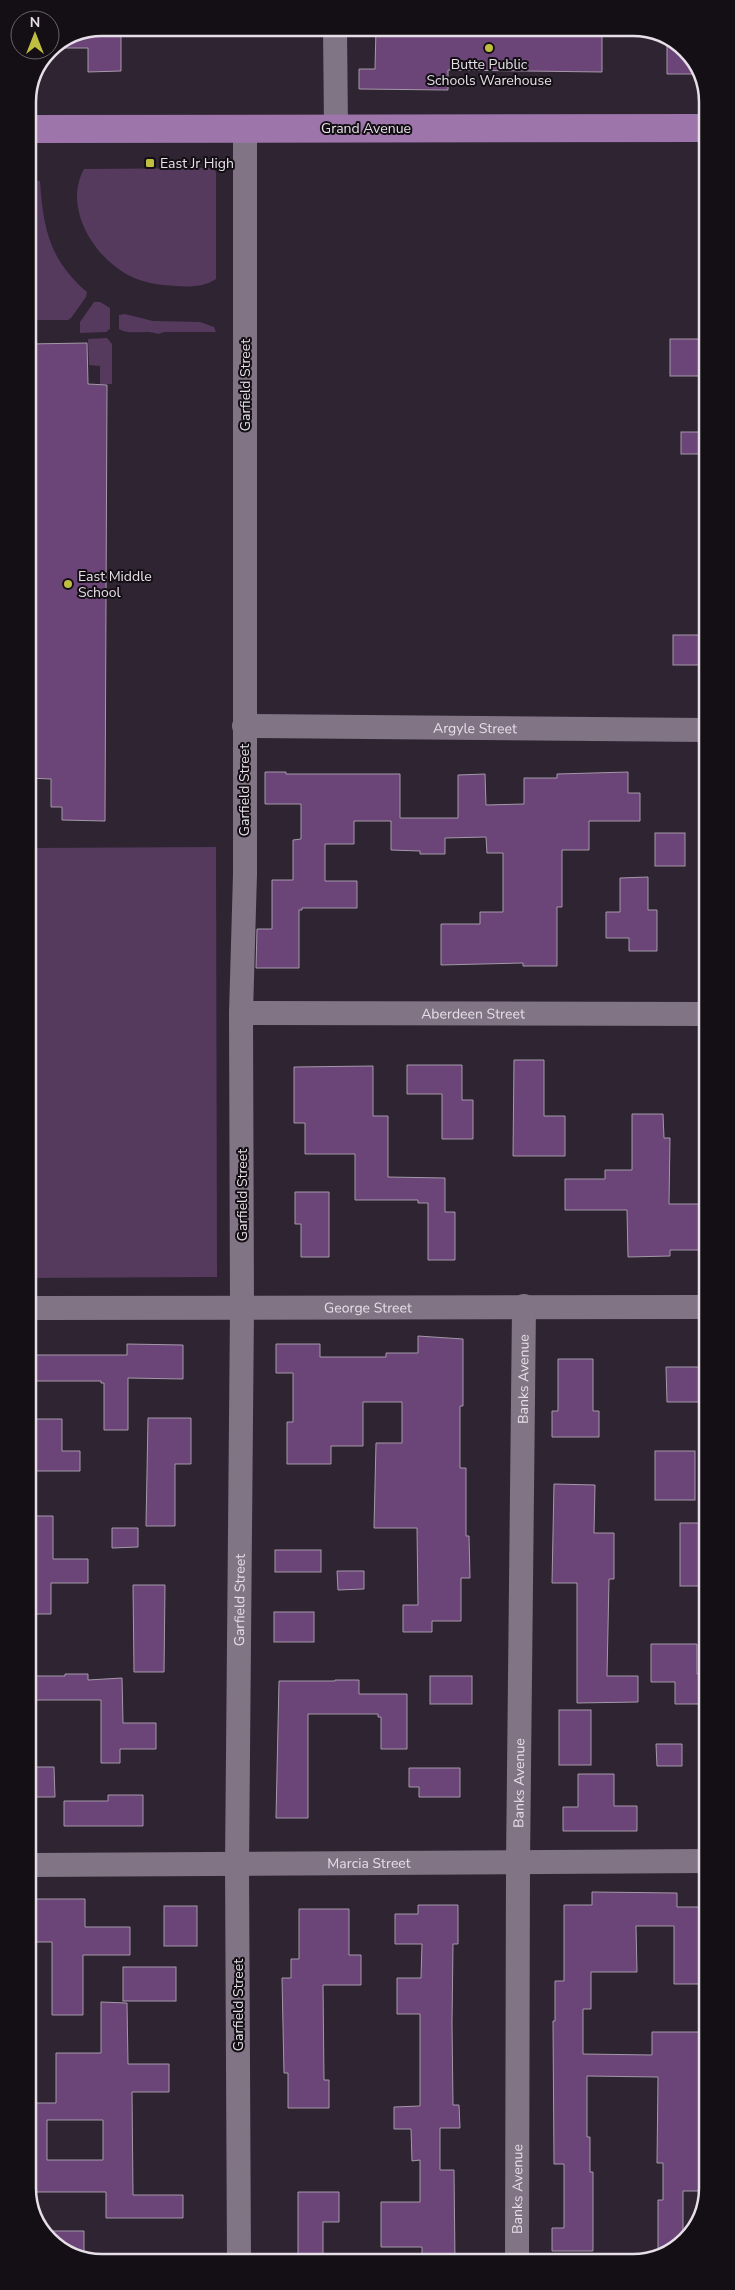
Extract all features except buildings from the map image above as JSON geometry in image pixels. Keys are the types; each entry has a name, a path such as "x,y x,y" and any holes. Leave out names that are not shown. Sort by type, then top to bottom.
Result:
{"main road":[{"name":"Grand Avenue","path":"36,129 699,128"}],"street":[{"path":"335,36 336,128"},
{"name":"Garfield Street","path":"239,2254 237,1865 242,1308 241,1013 245,874 245,128"},
{"name":"Argyle Street","path":"244,726 699,730"},
{"name":"Aberdeen Street","path":"241,1013 699,1014"},
{"name":"Banks Avenue","path":"517,2254 518,1862 524,1306"},
{"name":"George Street","path":"36,1308 699,1307"},
{"name":"Marcia Street","path":"36,1865 699,1862"}],"shaded area":[{"path":"213,168 216,172 216,279 207,284 196,286 163,285 134,278 115,267 103,256 85,229 79,214 77,199 78,184 84,169"},
{"path":"36,181 40,181 43,213 50,242 64,268 87,292 86,297 68,320 36,320"},
{"path":"94,302 100,302 110,308 110,329 106,332 80,333 80,322"},
{"path":"125,314 153,321 200,322 214,327 216,332 164,332 158,334 128,332 119,329 119,315"},
{"path":"107,338 112,344 112,384 100,384 100,366 89,365 88,339"},
{"path":"216,847 217,1277 36,1278 36,848"}],"place":[{"name":"Butte Public Schools Warehouse","path":"489,48"},
{"name":"East Jr High","path":"150,163"},
{"name":"East Middle School","path":"68,584"}]}
